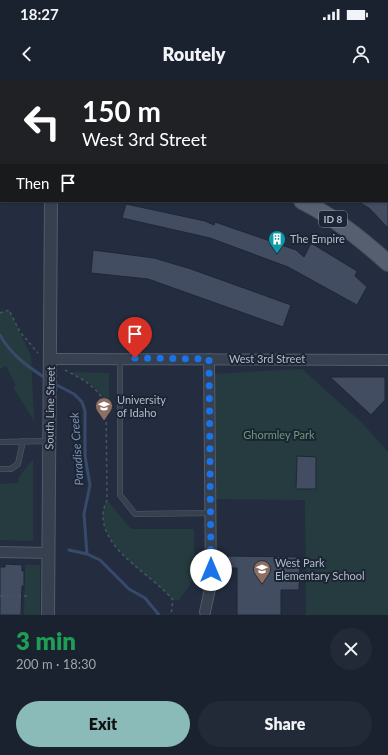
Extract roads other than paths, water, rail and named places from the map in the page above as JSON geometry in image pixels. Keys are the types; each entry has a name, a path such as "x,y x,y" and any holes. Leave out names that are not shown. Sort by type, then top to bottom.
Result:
{"main road":[{"name":"ID 8","path":"304,202 321,211 362,240 388,263"}],"street":[{"name":"South Line Street","path":"48,615 50,397 47,361 51,202"},
{"name":"West 3rd Street","path":"47,361 120,358 388,360"},
{"path":"205,612 211,584 209,359"},
{"path":"0,552 48,553"}],"lane":[{"path":"120,358 120,495 135,514 210,513"},
{"path":"0,469 10,469 18,464 23,441"},
{"path":"0,442 50,441"}],"waterway":[{"name":"Paradise Creek","path":"0,335 9,349 20,360 47,379"},
{"name":"Paradise Creek","path":"53,383 74,394 82,402 85,411 85,456 90,485 84,514 87,554"},
{"name":"Paradise Creek","path":"69,550 87,554 100,560 129,589 145,598 159,615"}],"place":[{"name":"The Empire","path":"277,254"},
{"name":"University of Idaho","path":"104,421"},
{"name":"West Park Elementary School","path":"262,584"}],"park label":[{"name":"Ghormley Park","path":"279,435"}]}
